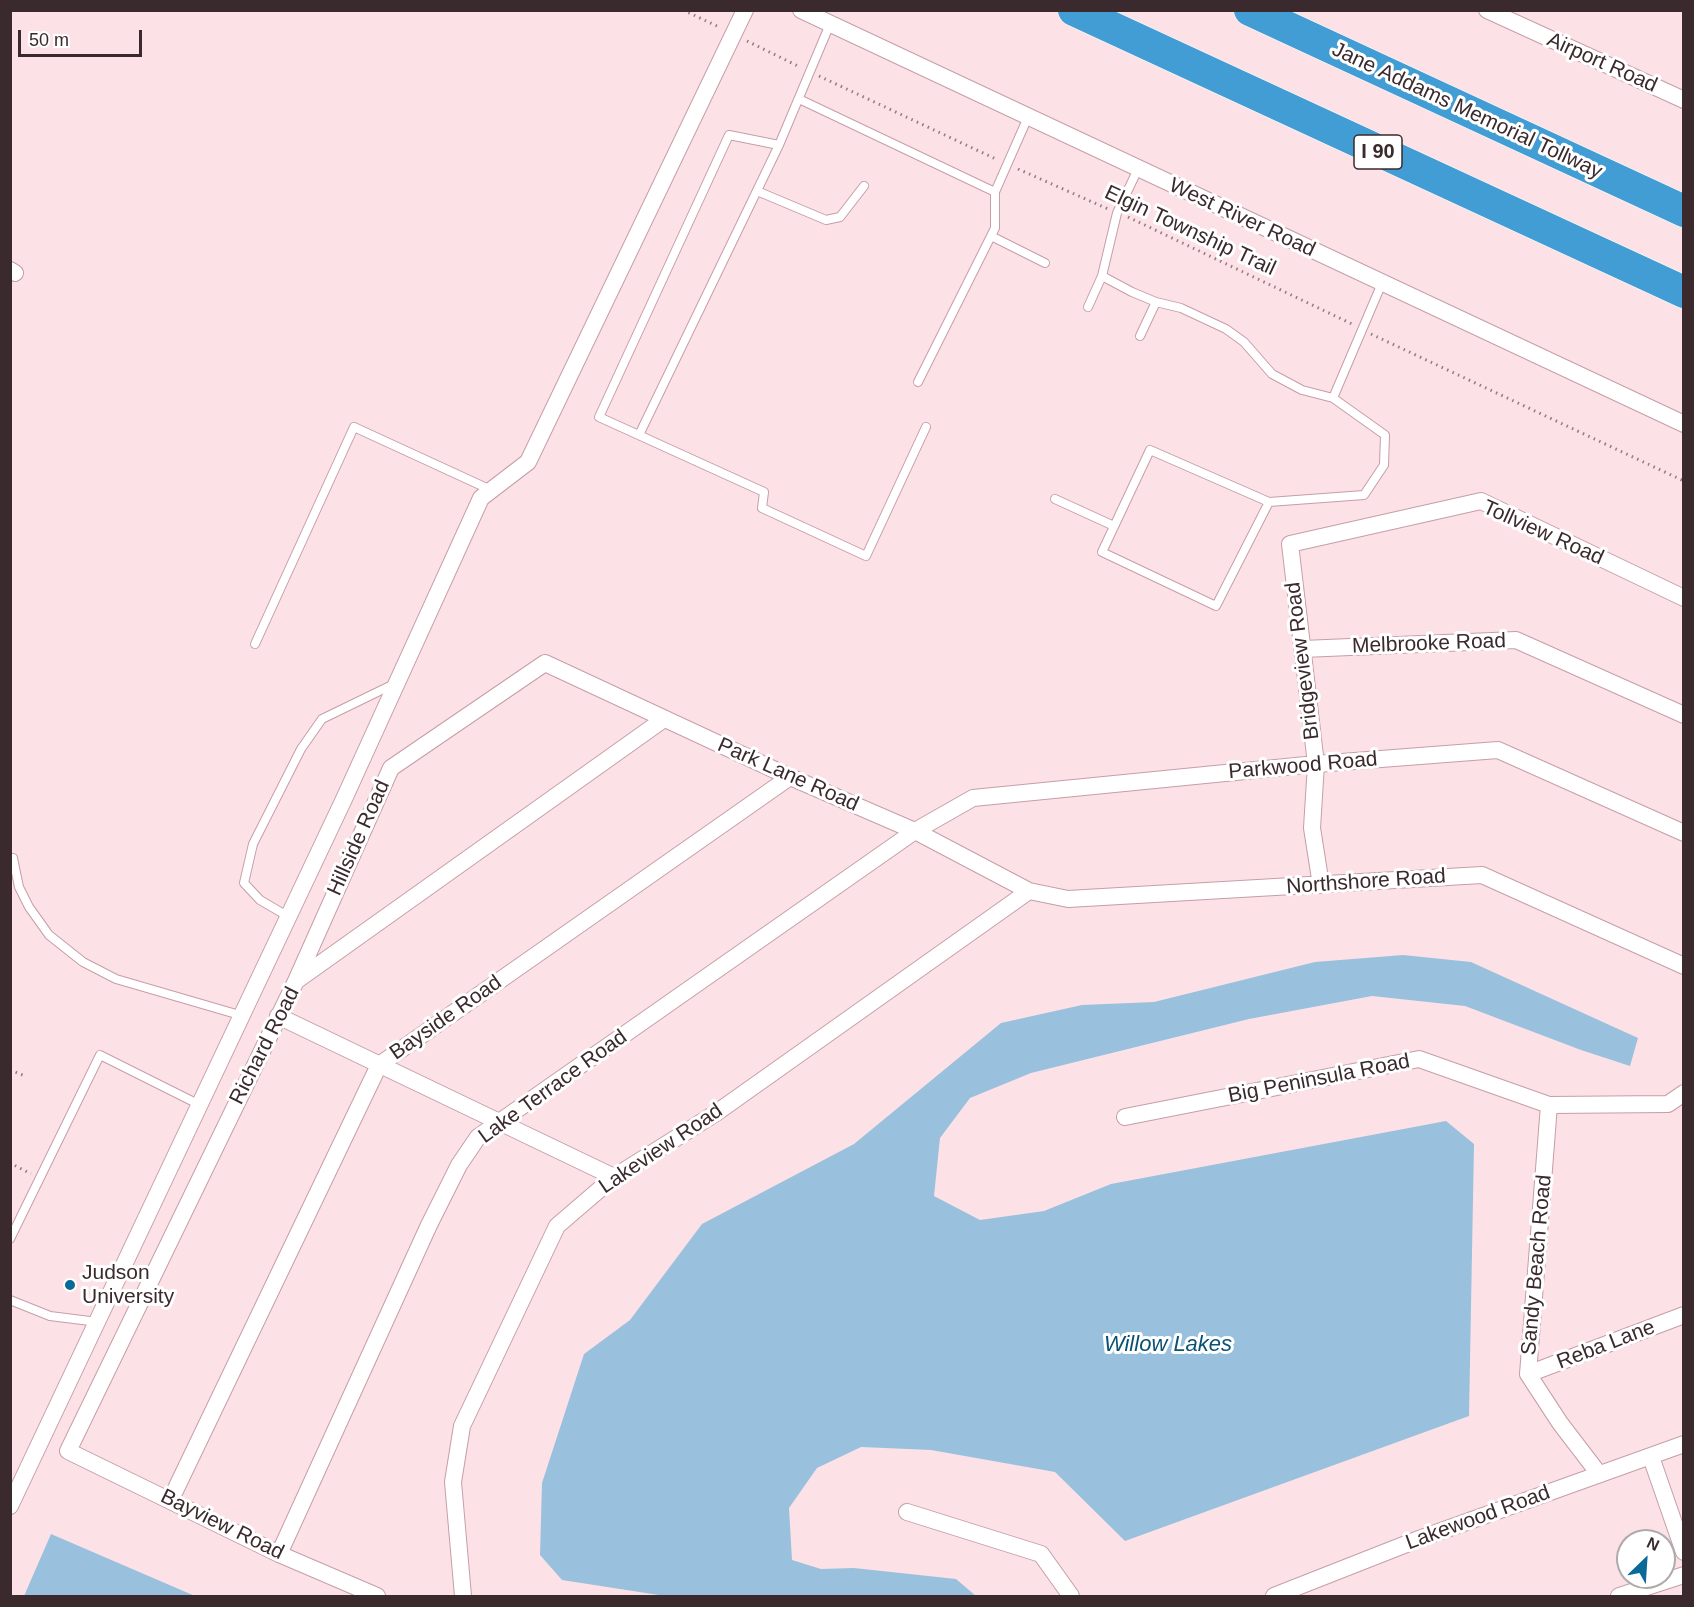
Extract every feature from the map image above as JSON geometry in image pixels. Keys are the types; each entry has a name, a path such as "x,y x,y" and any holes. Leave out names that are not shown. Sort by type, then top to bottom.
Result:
{"highway":[{"name":"I 90","path":"1074,10 1683,292"},
{"name":"Jane Addams Memorial Tollway","path":"1250,10 1683,211"}],"street":[{"path":"10,1506 243,1016 481,498 528,462 745,10"},
{"name":"West River Road","path":"801,10 1683,424"},
{"name":"Airport Road","path":"1498,13 1683,100"},
{"name":"Tollview Road","path":"1290,544 1481,501 1683,598"},
{"name":"Bridgeview Road","path":"1290,544 1316,764 1312,828 1321,885"},
{"name":"Melbrooke Road","path":"1303,649 1516,640 1683,715"},
{"name":"Park Lane Road","path":"545,663 790,777 915,831 1029,891"},
{"name":"Hillside Road","path":"296,981 391,768 545,663"},
{"name":"Richard Road","path":"68,1451 296,981 664,719"},
{"name":"Parkwood Road","path":"915,831 973,798 1316,764 1498,750 1683,833"},
{"name":"Bayside Road","path":"171,1499 379,1065 790,777"},
{"name":"Lake Terrace Road","path":"279,1554 454,1175 478,1137 915,831"},
{"name":"Northshore Road","path":"1029,891 1068,899 1482,875 1683,966"},
{"name":"Lakeview Road","path":"463,1596 453,1482 462,1426 557,1226 614,1177 716,1113 1029,891"},
{"path":"279,1016 614,1177"},
{"name":"Big Peninsula Road","path":"1125,1118 1419,1059 1549,1105 1668,1104 1683,1093"},
{"name":"Sandy Beach Road","path":"1549,1105 1528,1374 1560,1424 1599,1474"},
{"name":"Reba Lane","path":"1528,1374 1683,1315"},
{"name":"Lakewood Road","path":"1274,1596 1419,1539 1683,1444"},
{"name":"Bayview Road","path":"68,1451 171,1499 279,1554 377,1596"},
{"path":"1651,1456 1683,1552"},
{"path":"907,1512 1041,1554 1071,1596"},
{"path":"1619,1596 1683,1575"}],"lane":[{"path":"639,435 779,145 830,24"},
{"path":"799,99 994,192"},
{"path":"918,382 991,236 994,228 994,192 1028,117"},
{"path":"779,145 729,135 599,417 764,492 762,508 866,556 926,427"},
{"path":"1088,307 1102,276 1117,213 1138,169"},
{"path":"757,191 826,220 840,217 864,186"},
{"path":"991,236 1045,263"},
{"path":"1102,276 1156,302 1181,308 1226,329 1244,342 1272,374 1302,390 1333,398 1385,435 1384,465 1364,495 1269,502 1150,450 1102,552 1216,606 1269,502"},
{"path":"1333,398 1382,283"},
{"path":"1140,336 1156,302"},
{"path":"255,644 354,427 491,490"},
{"path":"1055,499 1114,526"},
{"path":"289,917 260,900 244,884 253,844 301,749 322,719 397,683"},
{"path":"14,858 19,887 29,907 49,935 83,962 116,979 243,1016"},
{"path":"10,1239 100,1055 201,1105"},
{"path":"10,1300 50,1316 98,1322"}],"path":[{"name":"Elgin Township Trail","path":"683,10 1683,481"},
{"path":"10,1070 25,1076"},
{"path":"12,1165 40,1179"}],"water":[{"name":"Willow Lakes","path":"1403,955 1471,962 1638,1038 1630,1066 1465,1006 1372,996 1249,1019 1031,1073 970,1098 940,1138 934,1196 980,1220 1044,1211 1111,1184 1446,1121 1474,1144 1469,1416 1125,1541 1055,1472 931,1450 861,1447 817,1468 789,1508 792,1560 821,1569 854,1568 956,1579 976,1596 665,1596 562,1580 540,1555 542,1483 584,1354 630,1320 702,1224 854,1144 1001,1023 1082,1005 1154,1002 1315,962"},
{"path":"51,1534 195,1596 24,1596"}],"place":[{"name":"Judson University","path":"70,1285"}]}
